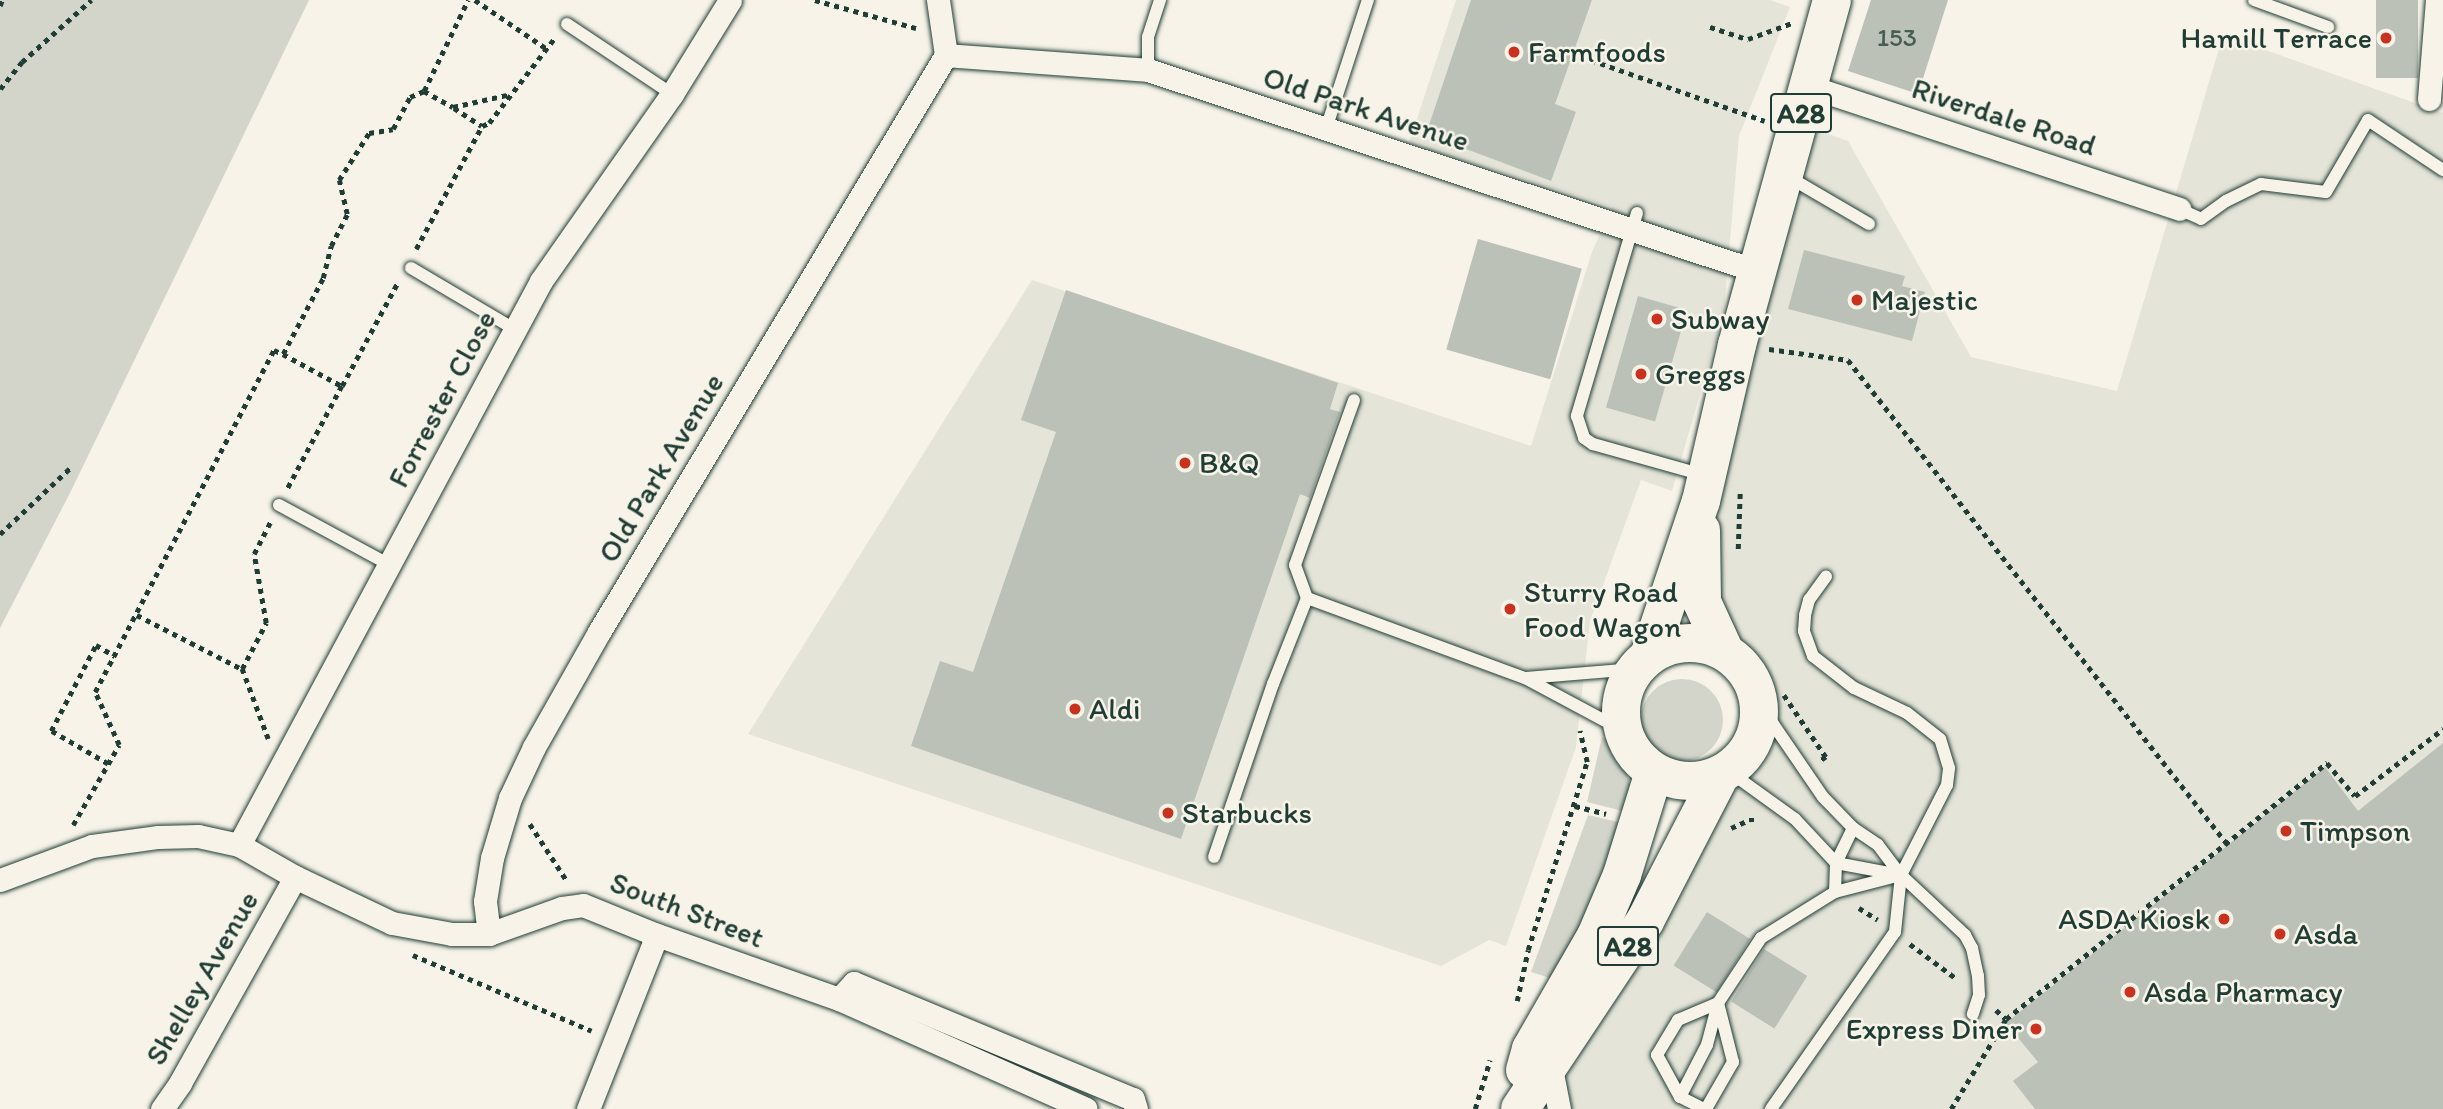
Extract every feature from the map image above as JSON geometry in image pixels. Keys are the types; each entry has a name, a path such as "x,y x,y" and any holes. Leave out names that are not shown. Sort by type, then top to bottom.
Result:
{"highway":[{"name":"A28","path":"1520,1109 1645,921 1724,772 1747,751 1757,730 1759,706 1751,671 1702,602 1715,488 1757,271 1831,5"},
{"name":"A28","path":"1622,730 1620,708 1624,688 1642,662 1715,488"},
{"path":"1642,662 1667,646 1687,642 1706,645 1751,671"},
{"path":"1622,730 1640,761 1654,772 1676,780 1699,781 1724,772"},
{"name":"A28","path":"1514,1109 1531,1049 1596,936 1622,875 1654,772"}],"street":[{"name":"Forrester Close","path":"239,845 541,281 672,94 730,0"},
{"path":"938,0 944,45"},
{"path":"2429,99 2437,0"},
{"name":"Old Park Avenue","path":"489,934 485,901 492,858 512,794 534,747 944,45 1148,71 1326,129 1635,223 1757,271"},
{"name":"Riverdale Road","path":"1808,86 2179,209"},
{"name":"South Street","path":"0,880 92,846 159,837 198,836 239,845 295,877 392,923 452,934 489,934 562,908 583,905 657,935 839,999 1086,1109"},
{"name":"Shelley Avenue","path":"162,1109 180,1083 295,877"},
{"path":"588,1109 657,935"},
{"path":"839,999 854,983 1133,1099 1136,1109"},
{"path":"1550,1063 1559,1109"}],"lane":[{"path":"1148,71 1148,37 1160,0"},
{"path":"1326,129 1368,0"},
{"path":"2255,0 2329,27"},
{"path":"567,24 672,94"},
{"path":"2179,209 2201,219 2226,201 2261,184 2326,192 2368,120 2443,170"},
{"path":"1783,175 1869,224"},
{"path":"1635,223 1577,416 1584,438 1593,443 1715,488"},
{"path":"411,262 514,329"},
{"path":"1214,857 1273,684 1307,598 1295,565 1354,400"},
{"path":"279,505 390,565"},
{"path":"1771,1109 1895,932 1900,875 1941,802 1947,785 1947,755 1940,739 1907,713 1854,688 1813,656 1804,631 1805,615 1809,600 1826,577"},
{"path":"1307,598 1525,678 1622,730"},
{"path":"1525,678 1642,662"},
{"path":"1751,671 1773,724 1823,797 1853,828 1878,845 1900,875 1965,935 1972,948 1979,995 1973,1014"},
{"path":"1724,772 1795,819 1836,863 1900,875"},
{"path":"1835,891 1836,863 1853,828"},
{"path":"1680,1097 1707,1045 1718,1003 1761,939 1835,891 1900,875"},
{"path":"1718,1003 1733,1062 1705,1109 1680,1097 1657,1055 1678,1020 1718,1003"}],"path":[{"path":"0,6 2,0"},
{"path":"0,89 22,62 91,0"},
{"path":"283,354 323,278 331,246 347,214 339,180 369,133 393,129 410,97 424,91 468,0"},
{"path":"475,0 547,49"},
{"path":"815,0 944,45"},
{"path":"1710,27 1748,39 1831,5"},
{"path":"411,262 482,126 489,123 567,24"},
{"path":"1591,60 1735,111"},
{"path":"424,91 482,126"},
{"path":"453,107 512,93"},
{"path":"242,669 266,623 254,554 399,279"},
{"path":"1756,347 1848,360 2227,844"},
{"path":"53,860 119,745 94,692 274,350 342,386"},
{"path":"0,534 70,468"},
{"path":"1715,488 1737,563"},
{"path":"136,615 242,669 279,770"},
{"path":"108,764 51,731 96,645 115,656"},
{"path":"1751,671 1826,757 1805,771"},
{"path":"1951,1109 2006,1018 2327,763 2355,796 2443,729"},
{"path":"1516,1008 1528,950 1587,762 1580,732"},
{"path":"512,794 583,905"},
{"path":"392,923 404,951 615,1041"},
{"path":"1475,1109 1492,1052"}],"shaded area":[{"path":"0,0 309,0 70,493 0,628"},
{"path":"1456,0 1770,0 1790,7 1739,136 1724,311 1672,491 1641,480 1590,621 1576,747 1506,946 1489,940 1441,966 748,734 1032,280 1531,446 1592,252 1612,207 1409,143"},
{"path":"2223,35 2443,113 2443,1109 1551,1109 1571,1034 1727,770 1747,751 1757,730 1759,706 1751,679 1725,652 1701,501 1795,132 1817,130 1848,141 1971,357 2117,391"},
{"path":"1682,679 1698,682 1711,691 1720,704 1723,720 1720,736 1711,749 1698,758 1682,761 1666,758 1653,749 1644,736 1641,720 1644,704 1653,691 1666,682"},
{"path":"1602,737 1613,746 1622,761 1630,784 1630,813 1587,802"},
{"path":"1588,815 1631,825 1553,979 1531,972"}],"building":[{"name":"Farmfoods","path":"1471,0 1592,0 1555,104 1576,112 1551,181 1426,134"},
{"path":"1871,0 1948,0 1918,94 1848,71"},
{"name":"Hamill Terrace","path":"2376,0 2418,0 2418,78 2376,78"},
{"path":"1478,239 1582,269 1550,379 1446,350"},
{"name":"Majestic","path":"1804,250 1905,276 1902,286 1925,292 1912,341 1788,309"},
{"path":"1066,290 1338,383 1330,409 1340,412 1310,498 1300,494 1181,839 911,746 940,661 973,672 1056,432 1021,420"},
{"name":"Greggs","path":"1638,296 1687,310 1655,422 1606,408"},
{"name":"Asda","path":"2443,743 2443,1109 2035,1109 2013,1081 2038,1062 2006,1023 2325,767 2358,811"},
{"path":"1707,912 1750,939 1717,992 1674,965"},
{"path":"1764,949 1807,976 1774,1029 1731,1002"}],"place":[{"name":"Hamill Terrace","path":"2386,38"},
{"name":"Farmfoods","path":"1514,52"},
{"name":"Majestic","path":"1857,300"},
{"name":"Subway","path":"1657,319"},
{"name":"Greggs","path":"1641,374"},
{"name":"B&Q","path":"1185,463"},
{"name":"Sturry Road Food Wagon","path":"1510,609"},
{"name":"Aldi","path":"1075,709"},
{"name":"Starbucks","path":"1168,813"},
{"name":"Timpson","path":"2286,831"},
{"name":"ASDA Kiosk","path":"2224,919"},
{"name":"Asda","path":"2280,934"},
{"name":"Asda Pharmacy","path":"2130,992"},
{"name":"Express Diner","path":"2036,1029"}]}
